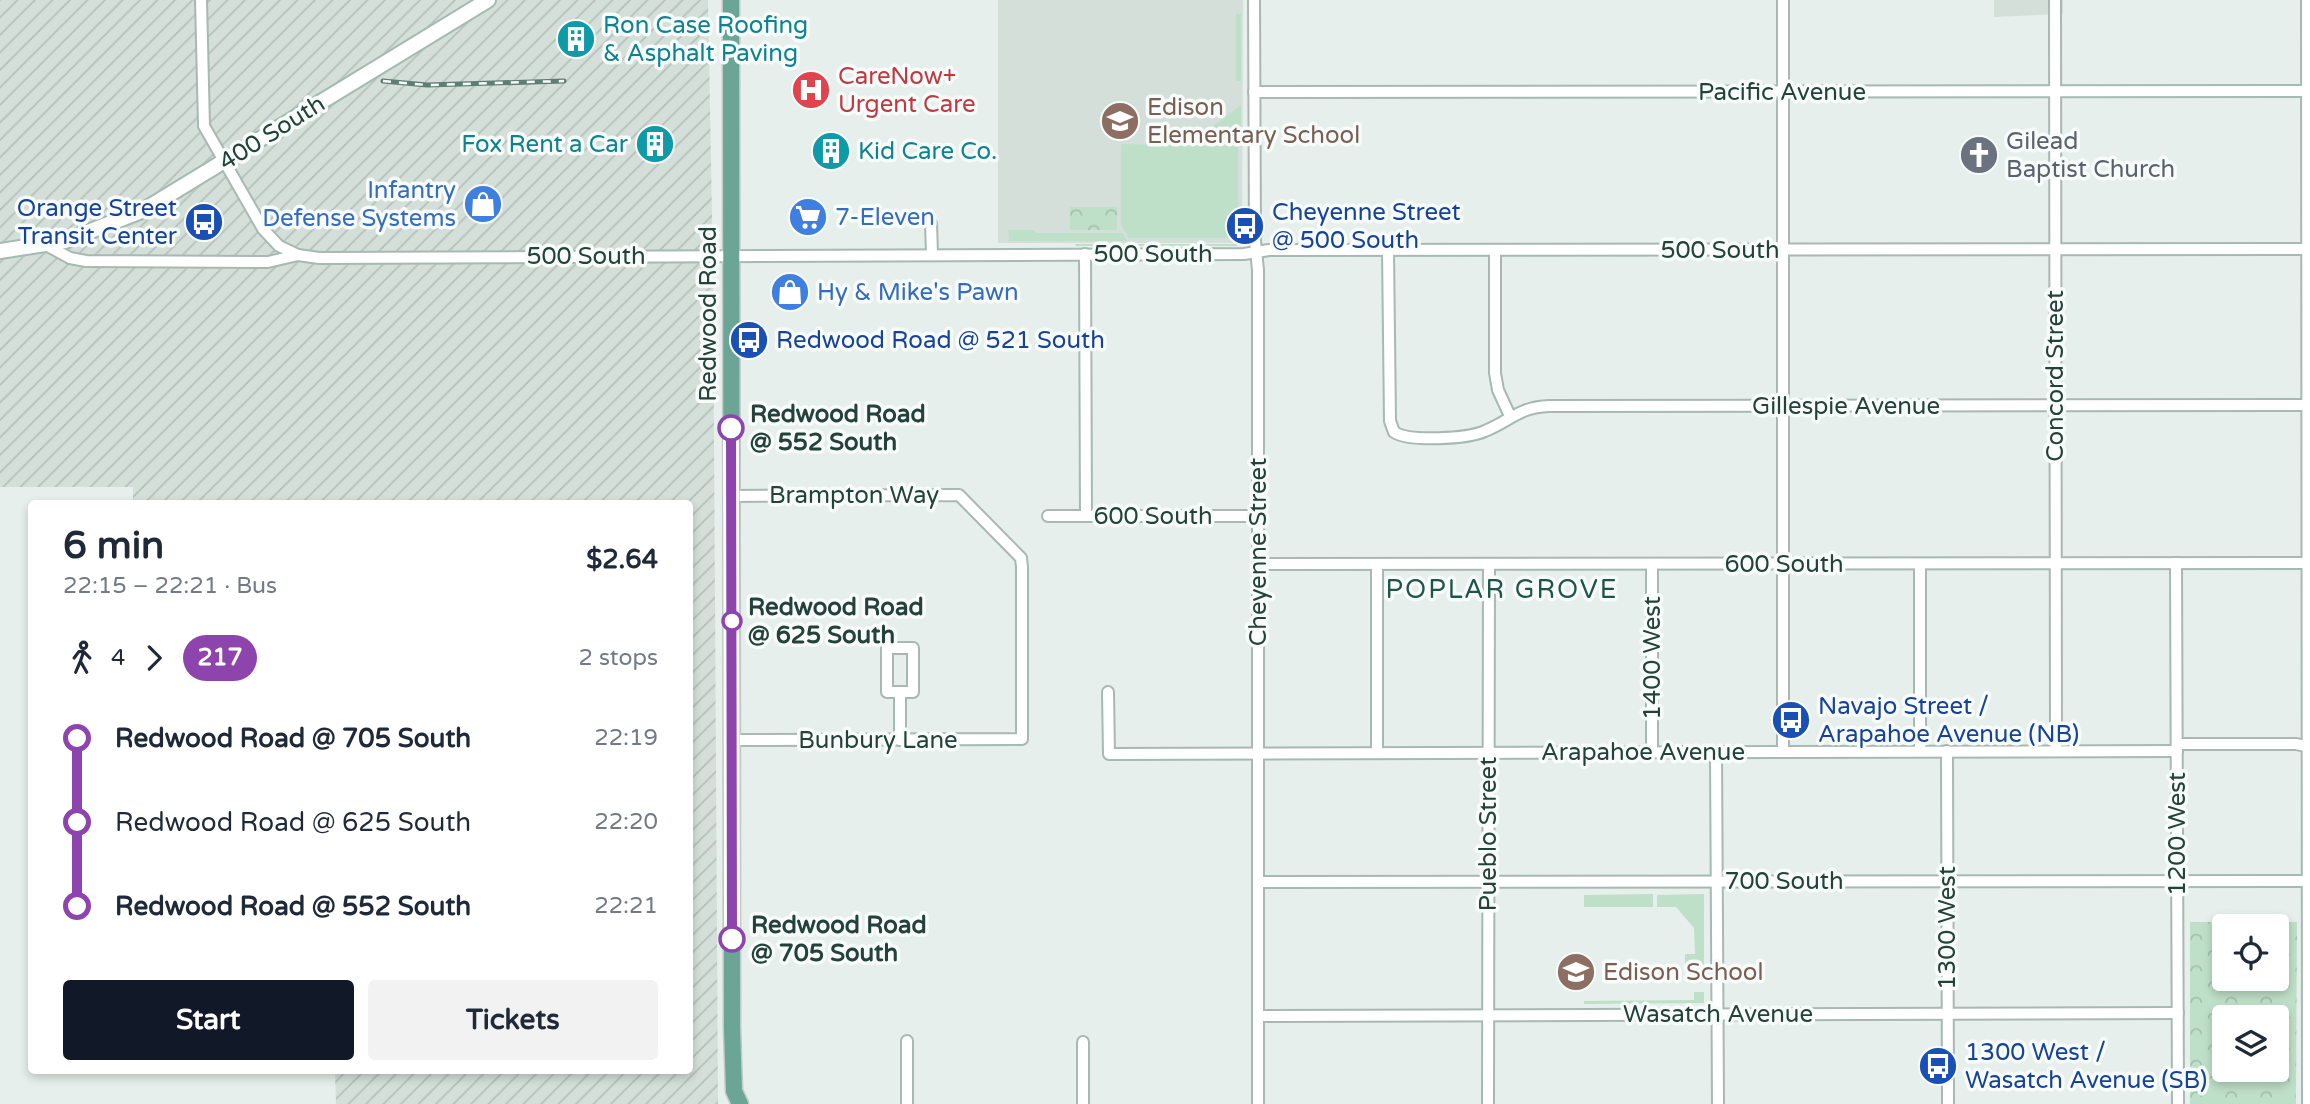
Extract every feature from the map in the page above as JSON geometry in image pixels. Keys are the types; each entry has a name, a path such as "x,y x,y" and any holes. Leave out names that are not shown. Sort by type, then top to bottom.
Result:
{"main road":[{"name":"Redwood Road","path":"731,0 734,1100"}],"street":[{"path":"201,0 202,118 223,163 270,237 284,249 298,255"},
{"name":"400 South","path":"46,246 116,224 223,163 488,0"},
{"name":"Cheyenne Street","path":"1254,0 1258,516 1258,1104"},
{"path":"1783,0 1783,752"},
{"name":"Concord Street","path":"2055,0 2056,751"},
{"path":"2307,0 2308,1104"},
{"name":"Pacific Avenue","path":"1254,92 2309,91"},
{"path":"931,223 932,254"},
{"name":"500 South","path":"0,251 46,246 69,258 86,261 268,262 298,255 319,258 1388,250 2309,249"},
{"name":"Gillespie Avenue","path":"1388,250 1390,421 1394,432 1404,437 1468,436 1486,431 1527,408 1549,406 2307,405"},
{"path":"1495,250 1495,373 1498,390 1510,416"},
{"path":"1085,254 1086,516"},
{"name":"Brampton Way","path":"731,496 959,495 1021,558 1022,739"},
{"name":"600 South","path":"1048,516 1258,516"},
{"name":"1200 West","path":"2176,563 2178,1104"},
{"name":"600 South","path":"1258,565 2309,563"},
{"path":"1377,564 1377,752"},
{"name":"Pueblo Street","path":"1488,1104 1489,564"},
{"name":"1400 West","path":"1652,564 1652,752"},
{"path":"1920,564 1920,751"},
{"path":"887,648 913,648 913,692 900,692 887,692 887,648"},
{"path":"900,692 900,740"},
{"name":"Arapahoe Avenue","path":"1108,692 1109,754 2056,751 2309,747"},
{"name":"Bunbury Lane","path":"733,740 1022,739"},
{"name":"1300 West","path":"1947,751 1948,1104"},
{"path":"1716,752 1718,1104"},
{"name":"700 South","path":"1258,882 2309,881"},
{"name":"Wasatch Avenue","path":"1258,1016 2178,1013"},
{"path":"907,1041 907,1104"},
{"path":"1083,1042 1083,1104"}],"shaded area":[{"path":"0,0 708,0 713,269 718,1104 336,1104 335,1074 693,1074 693,500 133,500 133,487 0,487"},
{"name":"Edison Elementary School","path":"998,0 1243,0 1242,243 998,243"},
{"path":"1994,0 2063,0 2063,14 1994,17"}],"green space":[{"path":"1236,14 1241,14 1241,81 1236,81"},
{"path":"1241,105 1241,141 1204,141 1203,134"},
{"path":"1121,144 1238,146 1238,238 1129,238 1121,225"},
{"path":"1070,207 1117,207 1117,230 1070,230"},
{"path":"1008,230 1033,230 1037,233 1123,233 1127,241 1009,241"},
{"path":"1075,244 1237,244 1237,246 1076,246"},
{"path":"1653,894 1653,907 1584,907 1584,895"},
{"path":"1704,894 1704,972 1685,972 1685,954 1695,954 1694,928 1676,907 1657,907 1657,895"},
{"path":"2190,922 2212,922 2212,991 2289,991 2289,922 2297,922 2296,1104 2190,1104"},
{"path":"1694,992 1704,992 1704,1003 1584,1004 1584,1001 1694,1000"}],"railway":[{"path":"383,81 427,85 564,81"}],"bus line":[{"name":"217","path":"731,428 732,939"}],"place":[{"name":"Ron Case Roofing & Asphalt Paving","path":"576,39"},
{"name":"CareNow+ Urgent Care","path":"811,90"},
{"name":"Edison Elementary School","path":"1120,121"},
{"name":"Fox Rent a Car","path":"655,144"},
{"name":"Kid Care Co.","path":"831,151"},
{"name":"Gilead Baptist Church","path":"1979,155"},
{"name":"Infantry Defense Systems","path":"483,204"},
{"name":"7-Eleven","path":"808,217"},
{"name":"Orange Street Transit Center","path":"204,222"},
{"name":"Cheyenne Street @ 500 South","path":"1245,226"},
{"name":"Hy & Mike's Pawn","path":"790,292"},
{"name":"Redwood Road @ 521 South","path":"749,340"},
{"name":"Redwood Road @ 552 South","path":"731,428"},
{"name":"Redwood Road @ 625 South","path":"732,621"},
{"name":"Navajo Street / Arapahoe Avenue (NB)","path":"1791,720"},
{"name":"Redwood Road @ 705 South","path":"732,939"},
{"name":"Edison School","path":"1576,972"},
{"name":"1300 West / Wasatch Avenue (SB)","path":"1938,1066"}],"district":[{"name":"POPLAR GROVE","path":"1502,589"}]}
